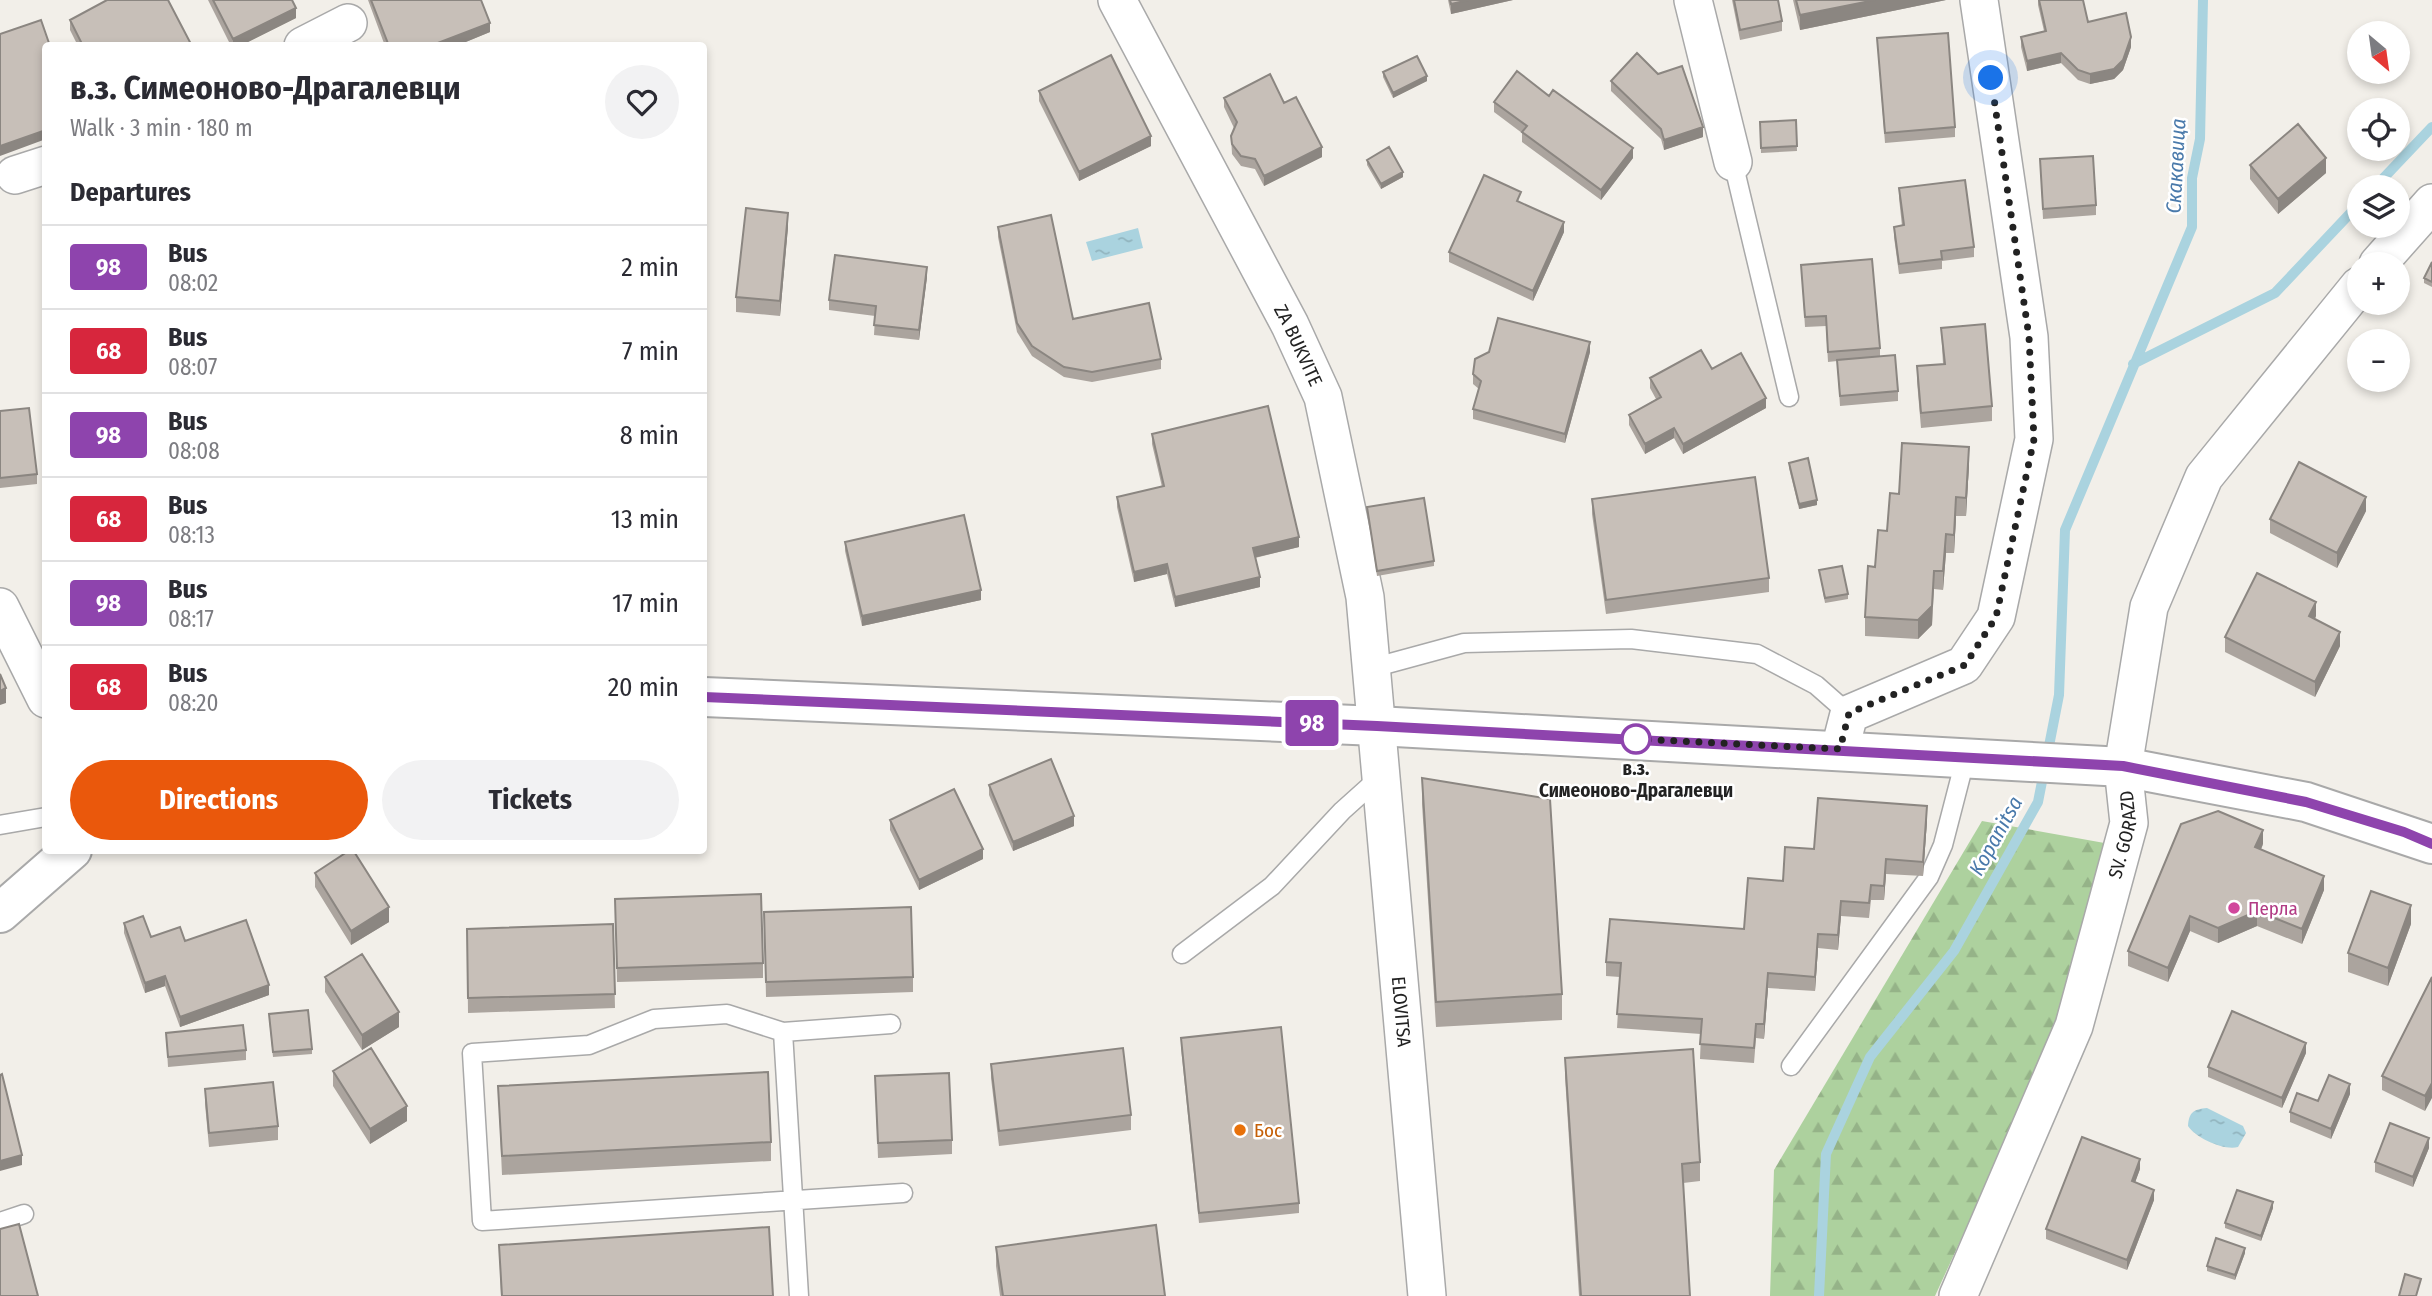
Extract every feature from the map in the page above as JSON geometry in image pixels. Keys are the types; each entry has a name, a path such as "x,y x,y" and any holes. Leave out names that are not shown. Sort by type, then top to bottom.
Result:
{"street":[{"name":"ZA BUKVITE","path":"1117,0 1290,325 1323,397 1366,597 1377,726"},
{"path":"1693,0 1732,162"},
{"path":"1845,731 1965,665 1996,617 2034,439 2029,337 1979,0"},
{"path":"310,42 346,23"},
{"path":"2389,252 2432,204"},
{"name":"SV. GORAZD","path":"1958,1296 2074,1026 2129,822 2105,765 2149,607 2204,478 2347,301"},
{"path":"0,607 42,691"},
{"path":"707,697 1377,726 1845,731 1983,757 2105,765 2306,802 2404,832 2432,844"},
{"name":"ELOVITSA","path":"1377,726 1427,1296"},
{"path":"0,913 67,854"}],"lane":[{"path":"1732,162 1788,397"},
{"path":"1372,668 1464,643 1631,639 1757,654 1816,685 1845,731"},
{"path":"1791,1066 1929,877 1983,757"},
{"path":"1182,954 1272,886 1342,811 1381,776"},
{"path":"0,825 42,818"},
{"path":"891,1024 783,1032 727,1014 666,1018 654,1019 589,1045 472,1053 482,1221 903,1193"},
{"path":"783,1032 799,1296"},
{"path":"0,1223 24,1214"}],"green space":[{"path":"1982,821 2110,844 2063,1017 1935,1296 1770,1296 1774,1170"}],"water":[{"path":"1138,228 1143,248 1092,261 1086,242"},
{"path":"2207,1108 2243,1126 2246,1133 2238,1147 2225,1147 2211,1142 2197,1135 2188,1126 2193,1112"}],"building":[{"path":"107,0 168,0 190,42 81,42 70,20"},
{"path":"213,0 292,0 296,8 233,39"},
{"path":"371,0 481,0 490,23 440,42 387,42"},
{"path":"1450,0 1469,0 1451,4"},
{"path":"1734,0 1778,0 1782,21 1740,30"},
{"path":"1796,0 1875,0 1800,15"},
{"path":"2039,0 2083,0 2088,22 2126,13 2131,37 2123,60 2114,69 2090,74 2078,70 2061,53 2027,61 2021,37 2046,31"},
{"path":"41,20 49,42 42,42 42,131 0,146 0,34"},
{"path":"1948,33 1955,127 1885,133 1877,38"},
{"path":"1637,53 1658,74 1682,66 1703,127 1664,140 1661,129 1611,81"},
{"path":"1111,55 1151,136 1079,172 1039,91"},
{"path":"1417,56 1427,76 1393,93 1383,72"},
{"path":"1517,71 1549,96 1553,90 1633,148 1601,190 1522,132 1527,126 1494,102"},
{"path":"1270,74 1284,103 1296,97 1322,147 1264,176 1255,159 1241,156 1232,144 1231,136 1237,122 1224,98"},
{"path":"1796,120 1797,146 1761,148 1760,122"},
{"path":"2298,124 2326,158 2278,199 2250,165"},
{"path":"1389,147 1403,172 1381,184 1367,160"},
{"path":"2093,156 2096,205 2043,209 2040,159"},
{"path":"1484,175 1521,192 1517,201 1564,222 1533,291 1449,252"},
{"path":"1965,180 1974,247 1941,251 1942,259 1899,264 1894,227 1904,225 1899,188"},
{"path":"746,208 788,213 780,301 736,297"},
{"path":"1051,215 1073,319 1149,303 1161,359 1092,372 1064,367 1032,346 1017,323 998,227"},
{"path":"835,255 927,267 919,330 874,325 876,306 829,300"},
{"path":"1872,259 1880,348 1828,352 1826,316 1805,317 1801,265"},
{"path":"2432,262 2432,282 2424,278"},
{"path":"1498,318 1590,342 1565,434 1473,409 1481,381 1473,374 1475,359 1489,352"},
{"path":"1985,324 1992,406 1921,413 1917,366 1945,364 1941,328"},
{"path":"1701,350 1712,369 1741,353 1766,398 1683,444 1674,428 1645,444 1629,415 1661,397 1650,378"},
{"path":"1895,355 1898,391 1840,396 1837,360"},
{"path":"1268,406 1299,537 1253,548 1260,577 1175,597 1167,564 1134,572 1117,497 1164,486 1152,434"},
{"path":"29,408 37,474 0,478 0,411"},
{"path":"1902,443 1969,447 1966,498 1956,497 1954,535 1946,534 1943,571 1934,571 1932,606 1918,620 1865,617 1868,566 1875,567 1878,530 1887,531 1890,493 1899,494"},
{"path":"1808,458 1817,500 1799,504 1789,463"},
{"path":"2299,462 2366,497 2337,553 2270,519"},
{"path":"1755,477 1769,578 1606,600 1592,499"},
{"path":"1424,498 1434,561 1377,571 1367,507"},
{"path":"964,515 981,590 862,616 845,542"},
{"path":"1842,566 1848,594 1825,598 1819,570"},
{"path":"2257,573 2316,602 2309,616 2340,632 2315,682 2225,637"},
{"path":"0,674 6,688 0,691"},
{"path":"1051,759 1074,816 1013,842 989,785"},
{"path":"1422,778 1550,799 1562,994 1436,1002"},
{"path":"954,789 983,849 919,880 890,820"},
{"path":"1818,798 1927,806 1923,862 1886,859 1884,886 1871,885 1869,903 1841,901 1838,935 1818,934 1815,977 1768,973 1764,1024 1756,1024 1754,1048 1700,1044 1702,1019 1617,1014 1621,963 1606,962 1610,919 1744,929 1748,878 1783,881 1785,847 1814,849"},
{"name":"Перла","path":"2218,811 2263,830 2255,847 2324,876 2302,929 2257,911 2218,928 2190,916 2168,968 2128,951 2181,824"},
{"path":"344,854 356,854 389,907 351,931 315,873"},
{"path":"2371,891 2411,905 2388,968 2348,953"},
{"path":"761,894 763,963 617,968 615,899"},
{"path":"911,907 913,977 766,982 764,912"},
{"path":"143,916 151,937 180,927 185,941 246,920 269,985 180,1017 165,976 145,983 124,923"},
{"path":"613,924 615,994 468,998 467,929"},
{"path":"362,954 399,1012 362,1035 325,977"},
{"path":"2432,977 2432,1083 2425,1096 2382,1076"},
{"path":"308,1010 312,1049 273,1052 269,1014"},
{"path":"2232,1011 2306,1043 2282,1098 2208,1067"},
{"path":"243,1025 246,1050 168,1057 166,1033"},
{"name":"Бос","path":"1281,1027 1299,1203 1199,1213 1181,1038"},
{"path":"371,1048 407,1106 370,1129 333,1071"},
{"path":"1123,1048 1131,1115 999,1131 991,1064"},
{"path":"1693,1049 1700,1162 1682,1164 1690,1296 1581,1296 1565,1058"},
{"path":"768,1072 771,1142 502,1156 498,1086"},
{"path":"949,1073 952,1140 878,1143 875,1076"},
{"path":"2,1074 22,1155 0,1161 0,1075"},
{"path":"2329,1075 2350,1084 2331,1129 2290,1112 2297,1093 2318,1101"},
{"path":"273,1082 278,1126 209,1133 205,1089"},
{"path":"2390,1123 2429,1138 2413,1177 2375,1162"},
{"path":"2082,1137 2140,1159 2132,1181 2154,1190 2127,1260 2046,1229"},
{"path":"2237,1190 2273,1202 2261,1236 2225,1223"},
{"path":"19,1224 38,1296 0,1296 0,1229"},
{"path":"1156,1225 1165,1296 1003,1296 996,1247"},
{"path":"769,1227 773,1296 502,1296 499,1245"},
{"path":"2216,1238 2245,1248 2235,1275 2207,1266"},
{"path":"2405,1274 2421,1279 2416,1296 2399,1296"}],"waterway":[{"name":"Kopanitsa","path":"1819,1296 1826,1154 1870,1057 1954,951 2038,802 2059,695 2065,530 2192,227 2192,178 2200,139 2203,0"},
{"path":"2386,175 2432,127"},
{"path":"2133,364 2275,293 2347,217"}],"bus line":[{"name":"98","path":"707,697 1377,726 2123,766 2306,802 2404,832 2432,844"}],"place":[{"name":"в.з. Симеоново-Драгалевци","path":"1636,739"},
{"name":"Перла","path":"2234,908"},
{"name":"Бос","path":"1240,1130"}],"route":[{"path":"1636,739 1840,749 1849,713 1965,665 1996,617 2034,439 2029,337 1991,78"}],"water label":[{"name":"Скакавица","path":"2176,166"}]}
